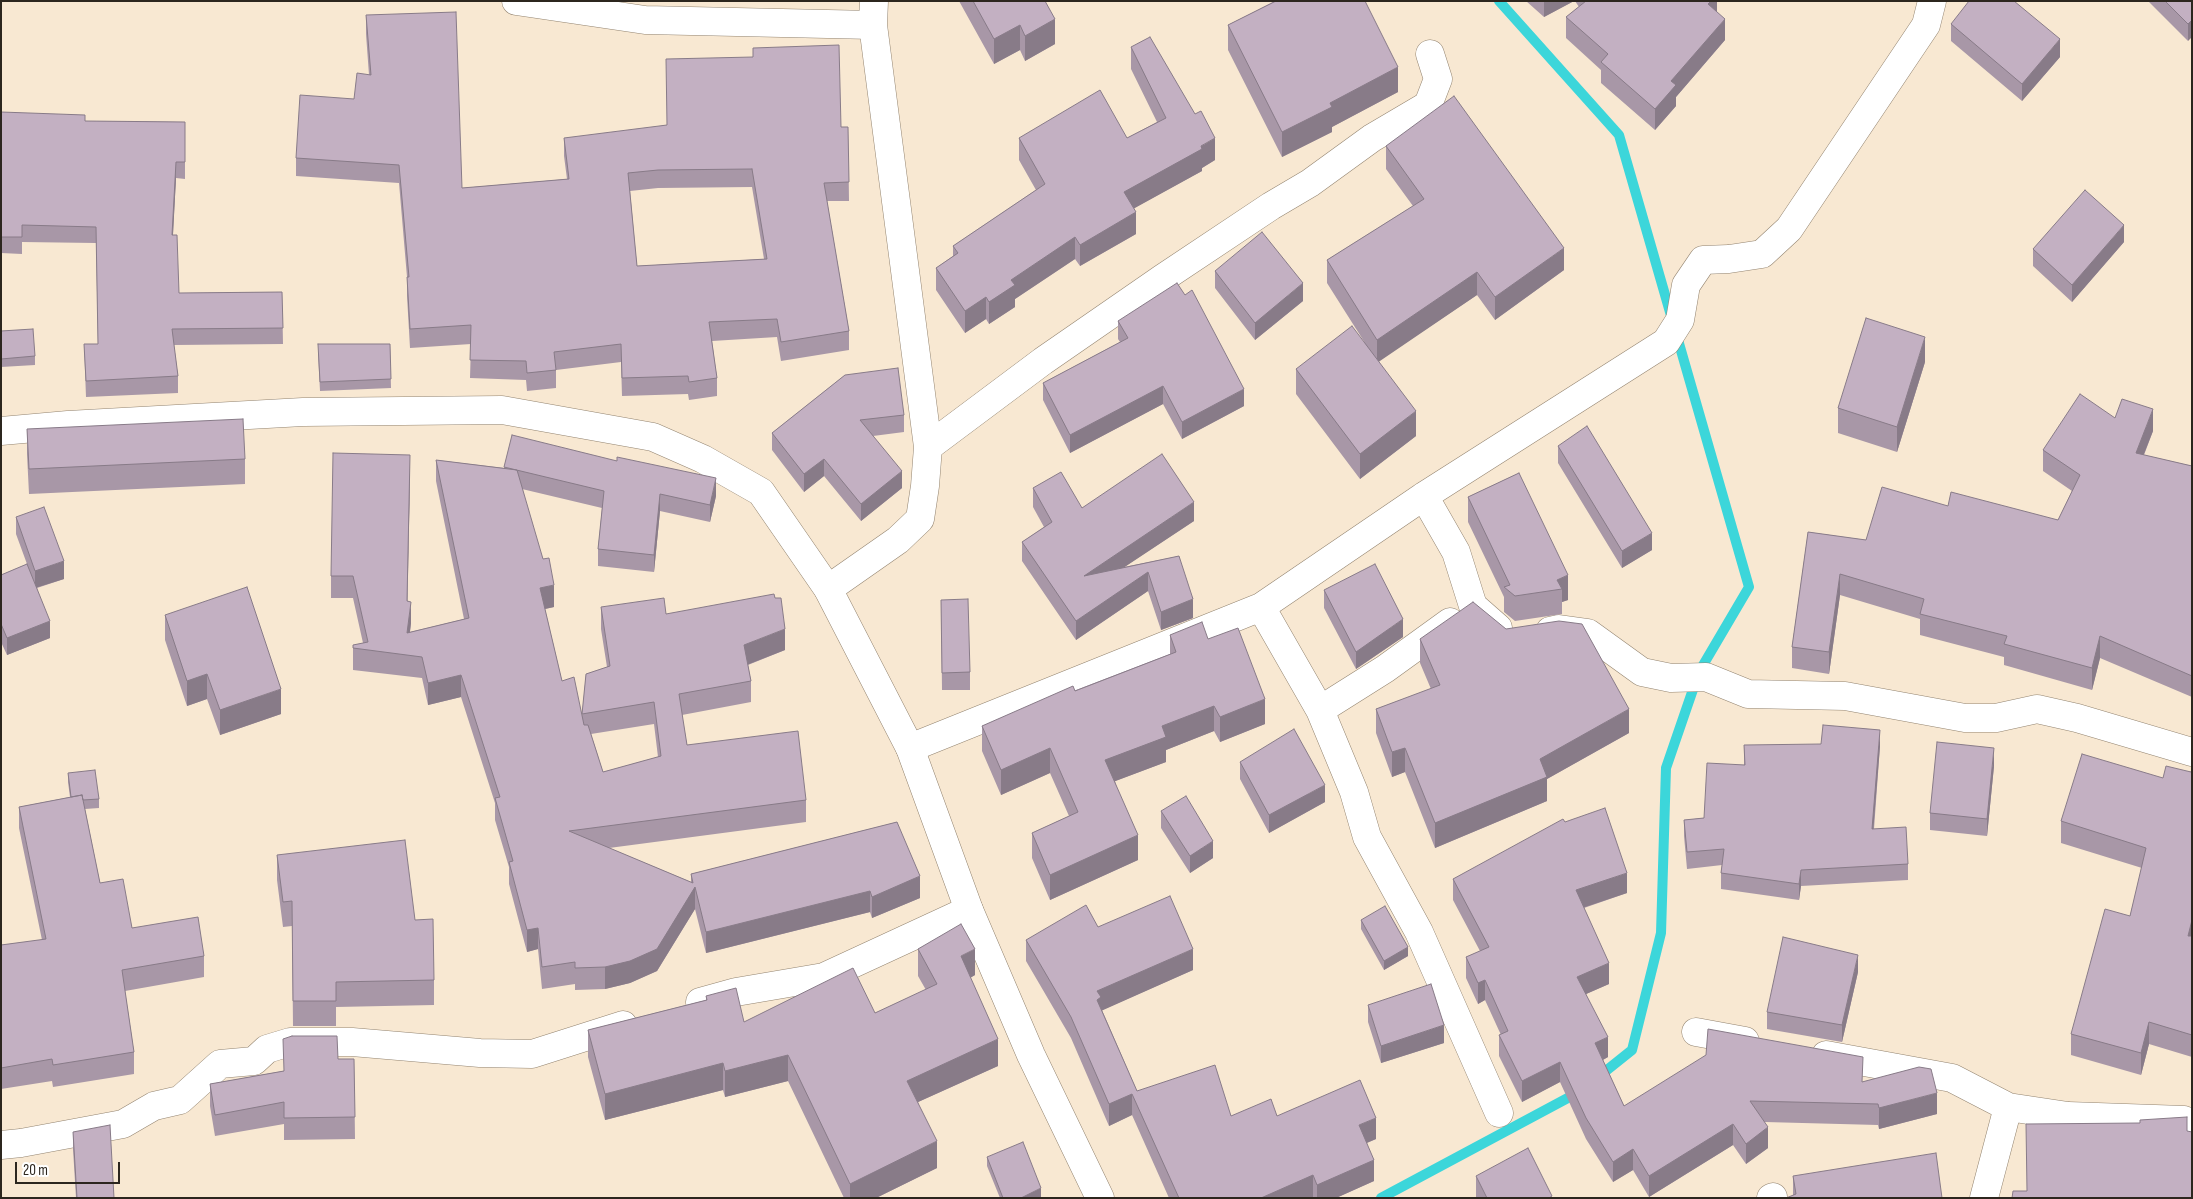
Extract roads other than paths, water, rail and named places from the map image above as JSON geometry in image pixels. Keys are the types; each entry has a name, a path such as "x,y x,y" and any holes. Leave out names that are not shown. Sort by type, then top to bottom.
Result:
{"street":[{"path":"516,1 645,20 873,13 928,448 920,519 898,540 828,589"},
{"path":"910,748 1261,607 1424,496 1666,342 1680,320 1686,285 1703,260 1729,260 1762,254 1789,229 1926,25 1932,1"},
{"path":"928,448 1043,361 1162,278 1271,206 1310,184 1372,138 1428,105 1438,79 1430,54"},
{"path":"1,431 78,424 303,412 502,410 653,437 703,459 761,492 828,589 910,748 969,910 1031,1055 1100,1198"},
{"path":"1424,496 1456,552 1473,606 1510,638 1559,629 1588,633 1642,672 1671,678 1713,680 1748,694 1845,696 1965,718 1996,718 2037,709 2077,718 2192,752"},
{"path":"1320,710 1385,669 1473,606"},
{"path":"1261,607 1320,710 1354,792 1367,837 1419,932 1499,1113"},
{"path":"680,1007 736,992 824,977 969,910"},
{"path":"1,1145 123,1124 154,1106 180,1100 220,1064 254,1061 267,1049 290,1042 352,1042 480,1053 532,1054 643,1018"},
{"path":"1696,1032 1772,1046"},
{"path":"1801,1051 1952,1078 2008,1107 2068,1116 2184,1120 2192,1123"},
{"path":"1984,1198 2008,1107"}],"waterway":[{"path":"1499,1 1619,135 1672,319"},
{"path":"1597,1078 1632,1050 1661,933 1666,768 1699,672 1749,587 1676,333"},
{"path":"1381,1198 1579,1092"}]}
